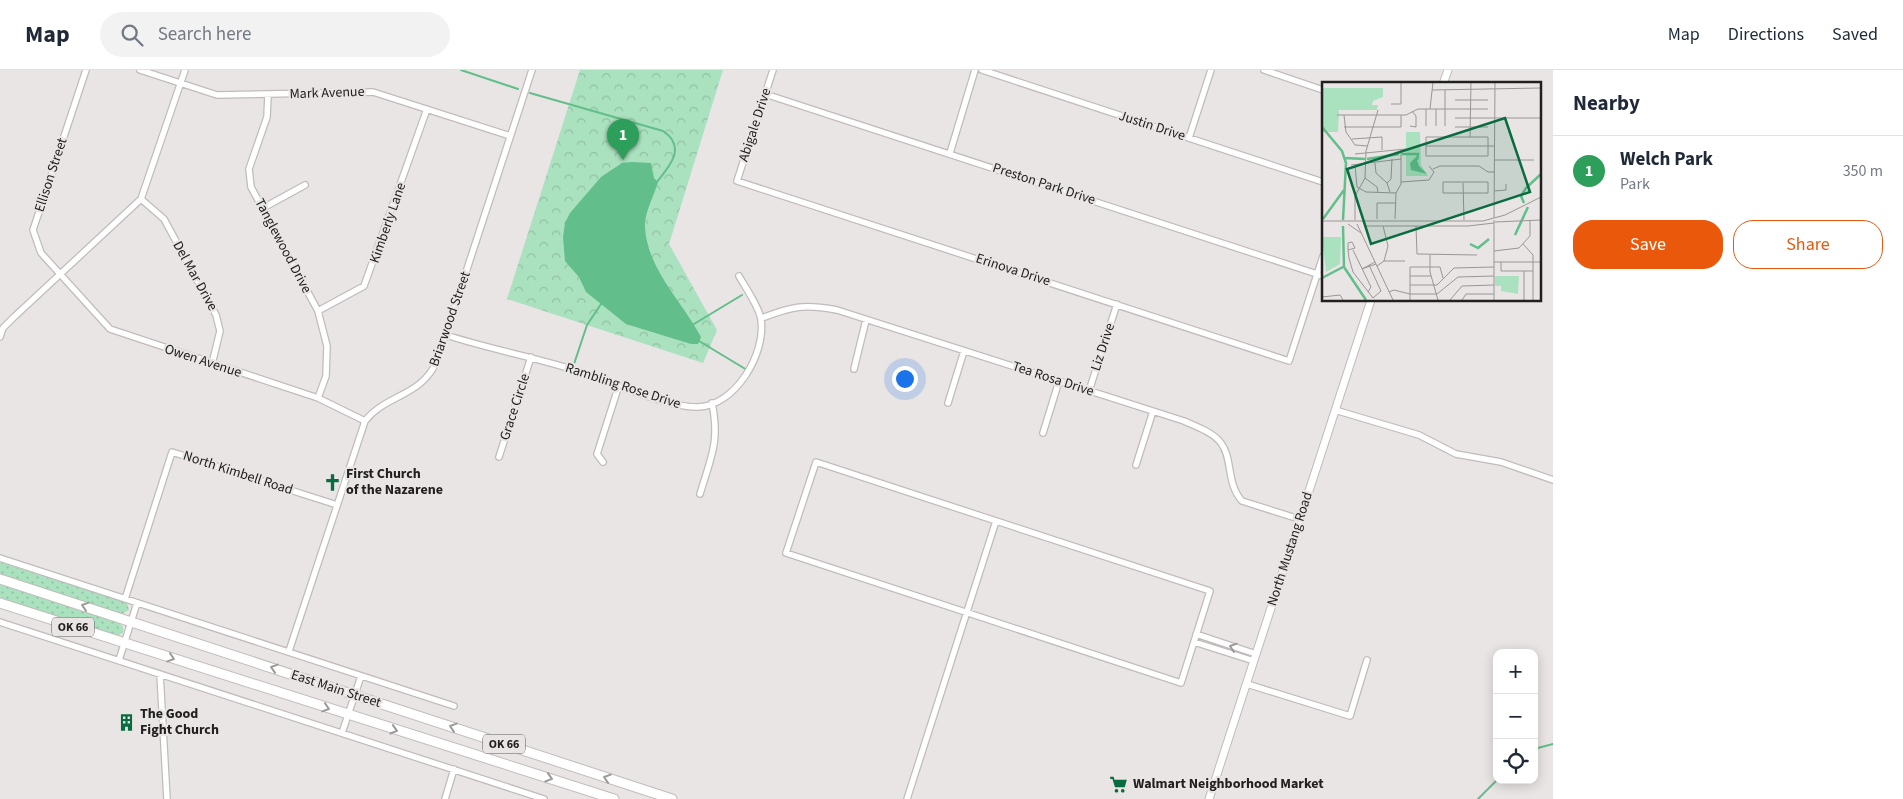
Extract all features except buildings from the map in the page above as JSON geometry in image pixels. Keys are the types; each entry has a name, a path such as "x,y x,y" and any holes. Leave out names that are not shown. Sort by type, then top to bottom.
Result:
{"highway":[{"name":"East Main Street","path":"0,579 132,621 652,796 672,799"},
{"name":"East Main Street","path":"0,603 614,799"}],"street":[{"name":"Ellison Street","path":"60,274 41,253 33,230 86,70"},
{"name":"Mark Avenue","path":"140,70 217,95 373,92 510,136"},
{"path":"0,337 3,328 13,318 141,199 185,70"},
{"name":"Briarwood Street","path":"365,421 380,409 427,380 437,361 532,70"},
{"name":"Abigale Drive","path":"737,181 773,70"},
{"path":"950,153 975,70"},
{"name":"Justin Drive","path":"982,70 1322,182"},
{"path":"1189,138 1211,70"},
{"path":"1264,70 1322,90"},
{"path":"1444,82 1448,70"},
{"name":"Preston Park Drive","path":"765,94 1320,275"},
{"name":"Tanglewood Drive","path":"268,95 267,117 249,169 251,187 318,311 327,346 326,376 318,398"},
{"name":"Kimberly Lane","path":"318,311 364,286 427,109"},
{"name":"Erinova Drive","path":"737,181 1289,361 1320,275"},
{"path":"263,208 305,185"},
{"name":"Del Mar Drive","path":"141,199 164,219 216,315 220,331 212,364"},
{"path":"1320,275 1322,262"},
{"name":"Owen Avenue","path":"60,274 110,329 318,398 365,421"},
{"path":"739,276 762,318"},
{"name":"North Mustang Road","path":"1209,799 1371,301"},
{"name":"Liz Drive","path":"1089,391 1117,304"},
{"name":"Tea Rosa Drive","path":"762,318 783,310 809,305 837,310 1153,411 1202,429 1220,441 1225,451 1230,477 1237,495 1242,501 1299,519"},
{"name":"Rambling Rose Drive","path":"446,335 488,349 504,350 688,406 700,407 712,403 735,387 748,374 761,344 762,318"},
{"path":"854,369 866,320"},
{"path":"948,403 964,351"},
{"name":"Grace Circle","path":"499,457 531,358"},
{"path":"1043,433 1058,381"},
{"path":"603,462 597,454 619,385"},
{"path":"700,494 716,442 716,426 712,403"},
{"path":"1335,410 1419,435 1456,454 1501,462 1553,480"},
{"path":"1136,465 1153,411"},
{"path":"289,651 365,421"},
{"name":"North Kimbell Road","path":"125,599 172,452 337,505"},
{"path":"816,462 996,521 1210,591 1181,682 786,553 816,462"},
{"path":"907,799 996,521"},
{"name":"East Main Street","path":"0,558 454,706"},
{"path":"119,660 137,603"},
{"path":"0,622 544,799"},
{"path":"1196,634 1255,658"},
{"path":"1194,642 1255,658"},
{"path":"1246,684 1350,716 1367,660"},
{"path":"160,674 167,799"},
{"path":"342,733 361,676"},
{"path":"445,799 454,769"}],"green space":[{"path":"580,70 723,70 669,244 717,330 703,363 507,299"},
{"path":"0,562 127,603 129,610 122,614 0,575"},
{"path":"0,583 118,621 123,627 123,632 118,636 113,635 0,598"}],"shaded area":[{"path":"622,163 651,163 654,178 658,182 646,216 647,242 659,271 701,337 698,344 691,344 626,324 586,292 579,277 565,261 563,237 565,223 570,213 601,177"}],"waterway":[{"path":"461,70 518,89"},
{"path":"530,93 663,131 674,143 675,150 671,163 656,183"},
{"path":"694,324 742,295"},
{"path":"573,367 587,325 601,304"},
{"path":"699,341 747,370"},
{"path":"1538,748 1553,744"},
{"path":"1478,799 1493,784"}],"place":[{"name":"Welch Park","path":"623,160"},
{"name":"First Church of the Nazarene","path":"332,482"},
{"name":"The Good Fight Church","path":"126,722"},
{"name":"Walmart Neighborhood Market","path":"1119,784"}]}
